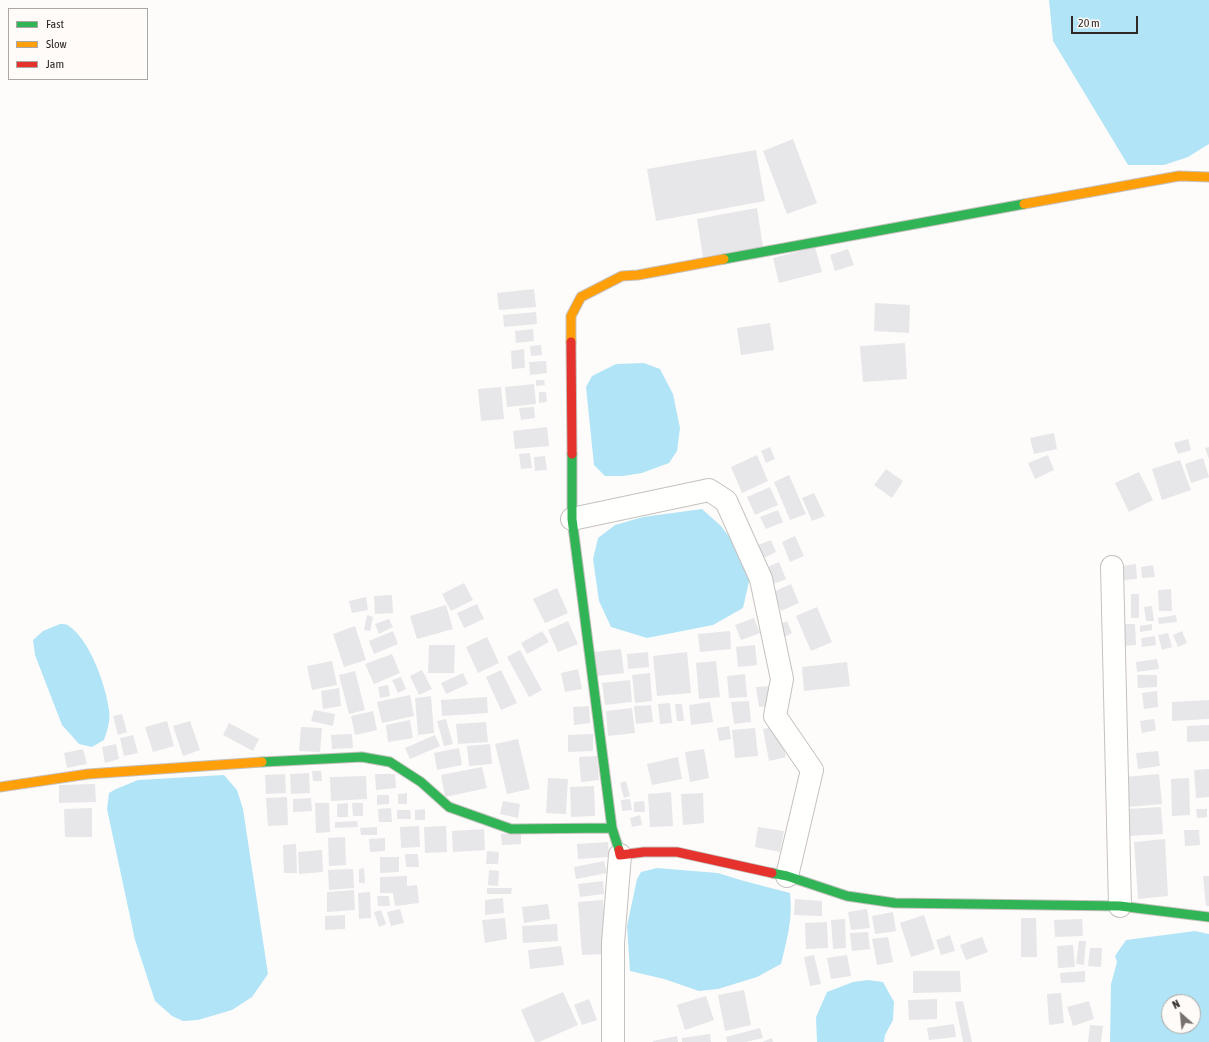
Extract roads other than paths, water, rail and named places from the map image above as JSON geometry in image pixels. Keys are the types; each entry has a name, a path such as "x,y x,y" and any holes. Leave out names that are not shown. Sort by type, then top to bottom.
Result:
{"street":[{"path":"613,1042 613,943 620,854 612,828 572,519 571,316 581,297 622,276 638,275 1179,176 1209,177"},
{"path":"572,519 709,490 726,501 761,580 782,679 775,716 812,770 787,876"},
{"path":"1112,567 1120,906"},
{"path":"0,787 88,774 252,762 362,757 390,762 421,782 449,807 511,829 612,828"},
{"path":"620,854 677,852 787,876 847,896 895,904 1120,906 1209,917"}],"water":[{"path":"1049,0 1209,0 1209,144 1188,157 1164,165 1128,165 1053,41"},
{"path":"644,363 660,369 673,394 680,428 677,451 669,463 642,473 623,476 605,476 594,465 586,387 592,376 616,364"},
{"path":"702,509 721,526 740,551 750,577 743,608 713,625 647,638 611,627 599,601 593,559 598,538 615,525 643,517"},
{"path":"60,624 68,625 84,642 96,664 107,700 109,718 104,740 92,747 79,744 62,725 35,655 33,640 43,631"},
{"path":"224,775 237,790 243,809 268,974 252,997 232,1010 198,1020 183,1021 172,1016 155,1001 135,940 107,809 109,793 138,780"},
{"path":"657,868 718,873 790,893 790,920 781,964 757,977 718,989 699,991 664,979 630,971 627,926 637,879 641,872"},
{"path":"1195,931 1209,934 1209,1042 1110,1042 1111,984 1117,962 1115,956 1126,940"},
{"path":"868,980 883,982 894,1002 893,1020 885,1035 884,1042 817,1042 816,1017 827,992 853,982"}]}
